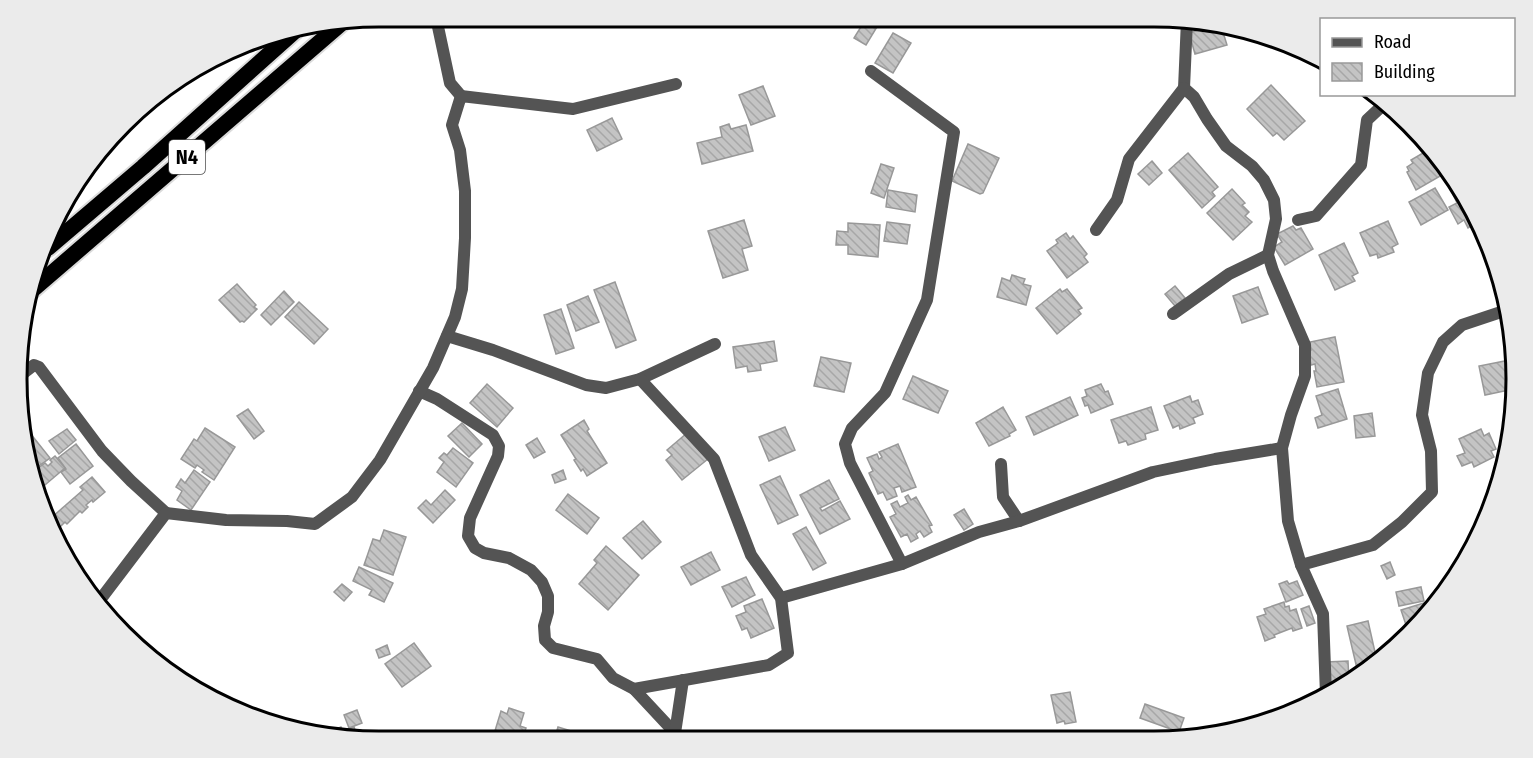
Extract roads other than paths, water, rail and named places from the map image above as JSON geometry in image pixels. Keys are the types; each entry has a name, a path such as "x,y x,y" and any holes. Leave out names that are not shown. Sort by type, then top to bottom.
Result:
{"highway":[{"name":"N4","path":"41,283 334,30"},
{"name":"N4","path":"55,242 284,40"}],"street":[{"path":"438,27 450,82 460,96 573,109 676,84"},
{"path":"1096,230 1117,200 1129,159 1184,88 1187,29"},
{"path":"871,71 954,132 927,300 885,393 852,428 845,444 850,463 902,564"},
{"path":"1184,88 1194,97 1226,146 1252,166 1264,180 1274,200 1276,219 1268,255 1305,345 1305,376 1282,448 1288,520 1301,565 1323,614 1326,686"},
{"path":"27,370 34,365 39,366 102,451 166,513 226,520 315,524 352,497 380,460 433,368 447,336 462,289 465,238 465,191 460,150 452,125 460,96"},
{"path":"1298,220 1317,216 1361,165 1368,120 1379,109"},
{"path":"1173,314 1229,274 1268,255"},
{"path":"1301,565 1373,544 1402,522 1432,492 1431,451 1422,415 1428,373 1443,342 1462,325 1499,313"},
{"path":"447,336 493,350 586,385 606,388 640,379 715,344"},
{"path":"634,689 769,665 788,653 781,598 751,555 714,459 640,379"},
{"path":"419,391 437,399 493,435 499,446 498,456 470,518 468,536 475,548 484,553 509,558 531,570 543,582 548,596 548,612 544,626 545,640 553,648 597,658 613,678 634,689 670,731"},
{"path":"781,598 902,564 979,532 1019,521 1153,472 1282,448"},
{"path":"1001,464 1003,497 1019,521"},
{"path":"103,596 166,513"},
{"path":"675,731 683,680"}]}
